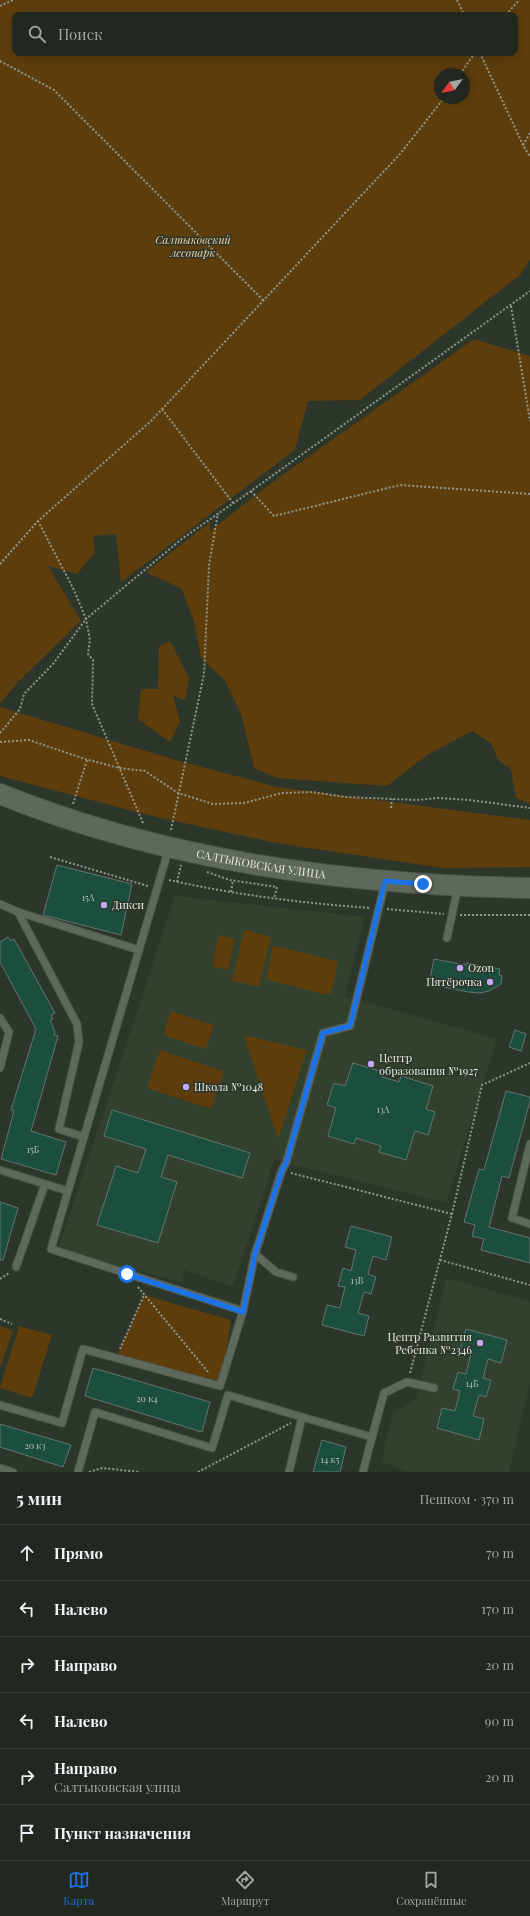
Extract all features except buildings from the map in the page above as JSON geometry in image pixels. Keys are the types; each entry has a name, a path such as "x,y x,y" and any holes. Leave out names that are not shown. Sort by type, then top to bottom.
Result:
{"street":[{"name":"САЛТЫКОВСКАЯ УЛИЦА","path":"0,794 75,821 170,838 279,869 385,881 458,886 530,888"}],"lane":[{"path":"170,838 157,889 51,1249 243,1312"},
{"path":"0,1405 62,1423 84,1349 220,1386 243,1312 255,1254 282,1170 286,1163 323,1033 350,1026 385,881"},
{"path":"447,938 458,886"},
{"path":"0,904 18,912 139,950"},
{"path":"18,912 77,1024 79,1042 59,1130 84,1137"},
{"path":"0,1018 9,1032 0,1068"},
{"path":"530,1144 512,1218 530,1224"},
{"path":"0,1170 68,1191"},
{"path":"16,1267 45,1184"},
{"path":"255,1254 276,1272 293,1278"},
{"path":"362,1472 384,1393 407,1382 434,1388"},
{"path":"78,1472 95,1412 212,1448 228,1395 372,1437"},
{"path":"289,1472 302,1417"},
{"path":"0,1468 13,1472"}],"path":[{"path":"0,6 13,0"},
{"path":"457,0 463,12"},
{"path":"509,12 519,0"},
{"path":"464,68 473,56"},
{"path":"481,56 530,157"},
{"path":"0,62 54,90 264,301"},
{"path":"0,564 38,521 162,409 400,154 439,104"},
{"path":"523,145 530,133"},
{"path":"0,733 20,709 24,694 53,664 86,619 183,538 251,491 441,354 511,306 530,291"},
{"path":"511,306 530,421"},
{"path":"162,409 233,503"},
{"path":"251,491 274,516 400,485 530,494"},
{"path":"170,838 178,793 204,674 209,565 218,514"},
{"path":"38,521 74,590 86,619 90,640 88,654 93,660 92,704 143,824"},
{"path":"0,742 29,740 87,760 119,768 145,771 178,793 212,804 244,803 282,793 312,792 345,797 417,800 438,798 470,800 530,808"},
{"path":"73,804 87,760"},
{"path":"391,808 392,799"},
{"path":"50,856 157,889"},
{"path":"177,882 181,864 188,866"},
{"path":"202,871 233,880 277,887 274,899"},
{"path":"160,878 231,892 304,903 452,915 530,915"},
{"path":"231,892 233,880"},
{"path":"407,1382 452,1214 482,1085 530,1063"},
{"path":"282,1170 452,1214"},
{"path":"440,1260 530,1285"},
{"path":"0,1279 16,1267"},
{"path":"127,1274 220,1386"},
{"path":"116,1358 144,1295"},
{"path":"0,1319 12,1324"},
{"path":"198,1472 302,1417"},
{"path":"89,1472 102,1468 139,1472"}],"shaded area":[{"path":"175,896 365,917 345,996 497,1039 446,1203 274,1160 233,1287 184,1270 181,1282 58,1250"},
{"name":"Центр Развития Ребенка №2346","path":"446,1278 530,1301 530,1384 509,1472 409,1472 381,1462 393,1412 416,1399"}],"green space":[{"name":"Салтыковский лесопарк","path":"0,0 530,0 530,260 520,275 360,400 308,401 295,450 121,582 116,534 93,536 95,553 77,574 48,566 81,621 19,681 0,703"},
{"path":"474,339 530,356 530,804 516,798 511,769 499,761 491,743 472,731 429,754 387,786 277,778 254,768 241,714 225,681 201,658 194,622 182,589 146,572 210,522 210,531 270,484"},
{"path":"170,641 189,678 185,701 173,695 180,722 170,742 138,719 141,689 158,689 159,647"},
{"path":"0,707 179,761 278,787 530,820 530,867 443,868 276,843 148,815 0,776"},
{"path":"244,930 271,937 259,987 232,981"},
{"path":"219,935 235,939 228,970 212,966"},
{"path":"273,947 280,947 336,961 338,963 331,994 324,994 268,980 266,978"},
{"path":"171,1011 214,1025 206,1049 163,1035"},
{"path":"244,1035 307,1050 278,1140"},
{"path":"160,1050 224,1071 211,1109 147,1088"},
{"path":"144,1295 231,1320 220,1386 116,1358"},
{"path":"0,1326 13,1331 0,1368"},
{"path":"19,1326 52,1335 32,1398 0,1388"}],"place":[{"name":"Дикси","path":"104,905"},
{"name":"Ozon","path":"460,968"},
{"name":"Пятёрочка","path":"490,982"},
{"name":"Центр образования №1927","path":"371,1064"},
{"name":"Школа №1048","path":"186,1087"},
{"name":"Центр Развития Ребенка №2346","path":"480,1343"}],"route":[{"path":"127,1274 243,1312 255,1254 282,1170 286,1163 323,1033 350,1026 385,881 423,884"}]}
